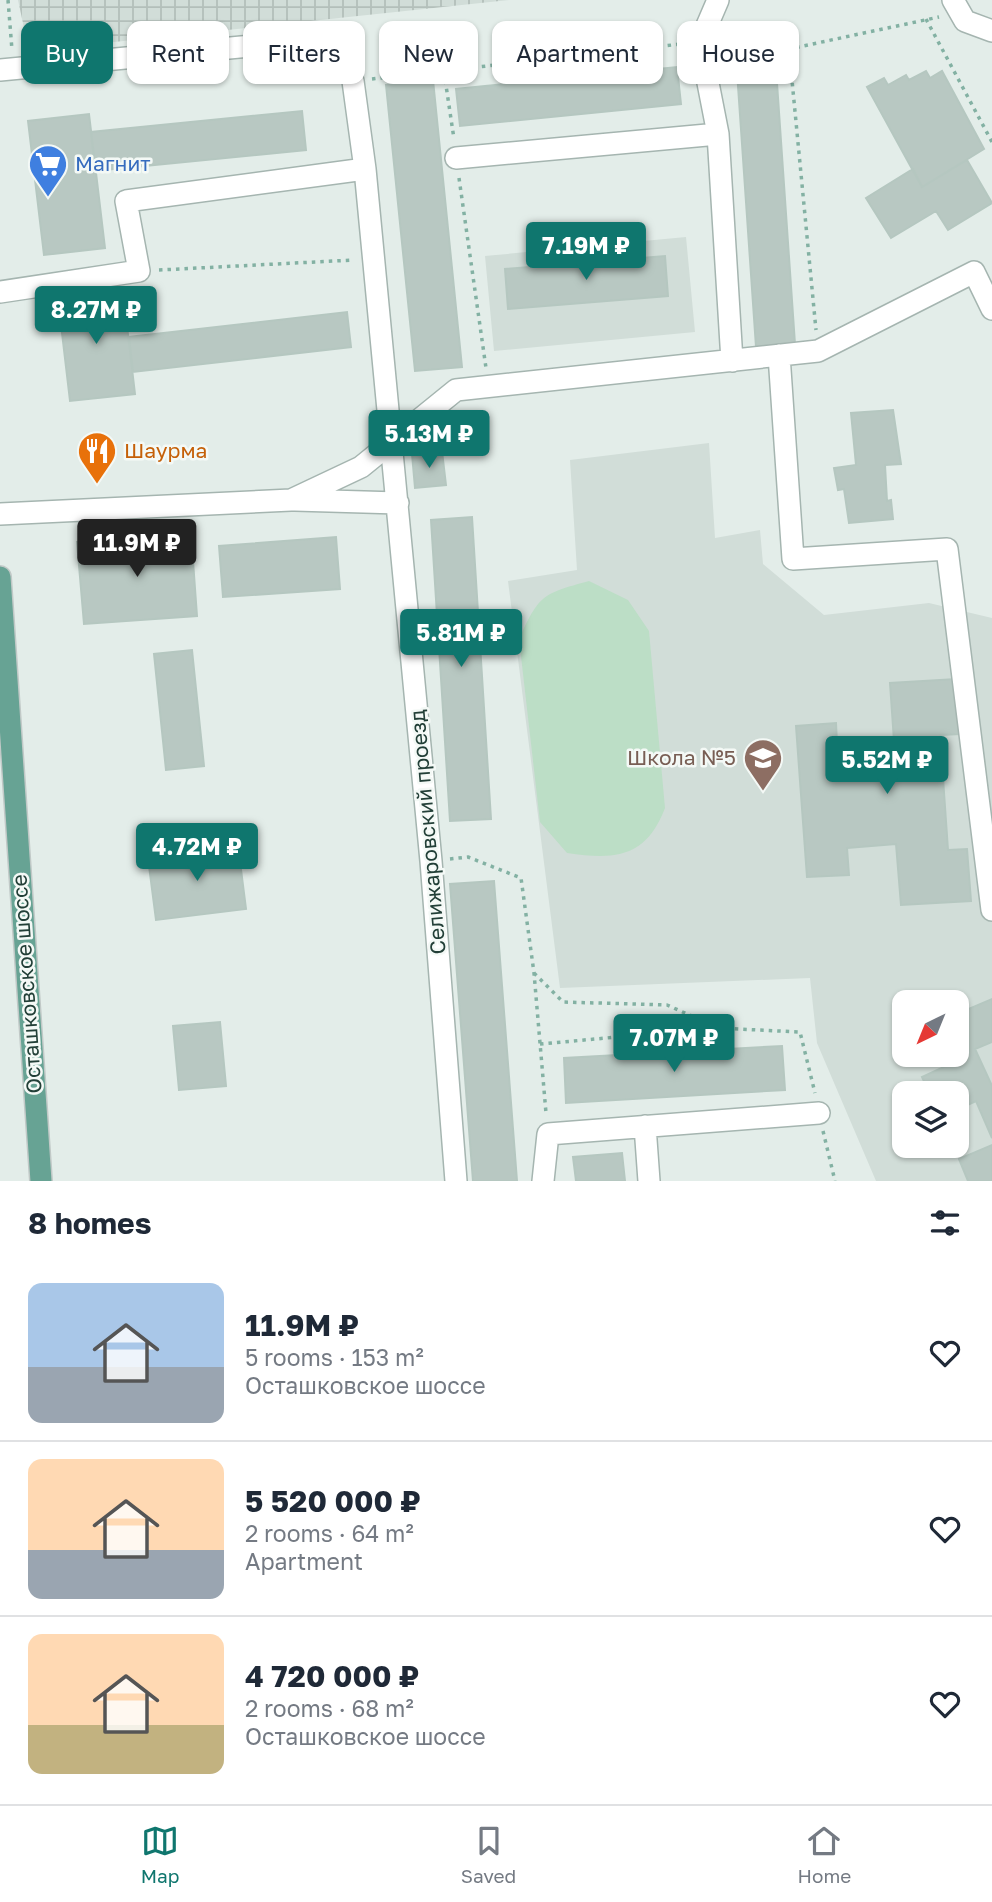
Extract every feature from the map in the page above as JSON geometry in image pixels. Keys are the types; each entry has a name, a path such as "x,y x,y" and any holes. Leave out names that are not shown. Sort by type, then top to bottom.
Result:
{"main road":[{"name":"Осташковское шоссе","path":"0,577 41,1181"}],"street":[{"path":"709,21 718,0"},
{"path":"953,0 965,21 992,32"},
{"path":"6,62 243,46"},
{"name":"Селижаровский проезд","path":"354,84 393,441 431,861 456,1181"},
{"path":"708,84 718,134 732,361"},
{"path":"456,158 718,134"},
{"path":"0,292 139,271 126,201 365,169"},
{"path":"291,500 360,467 456,390 818,351 974,272 992,309"},
{"path":"779,355 793,559 947,549 992,909"},
{"path":"0,514 291,500 398,503"},
{"path":"543,1181 548,1134 819,1113"},
{"path":"645,1126 649,1181"}],"path":[{"path":"6,62 8,0"},
{"path":"799,48 947,15 965,21"},
{"path":"926,19 992,142"},
{"path":"478,68 677,45"},
{"path":"446,84 488,387"},
{"path":"792,84 818,351"},
{"path":"139,271 374,259"},
{"path":"431,861 468,857 521,878 534,973 548,1134"},
{"path":"534,973 563,1002 667,1005 718,1028"},
{"path":"540,1044 718,1028 800,1032 835,1181"}],"shaded area":[{"path":"18,0 509,0 311,21 243,21 243,28 229,30 229,21 127,21 127,41 113,42 113,21 23,21"},
{"path":"686,237 695,332 494,351 485,256"},
{"name":"Школа №5","path":"709,443 715,538 760,530 763,564 824,615 929,603 992,618 992,1181 876,1181 817,1043 810,978 560,988 508,581 577,570 570,460"}],"green space":[{"path":"589,581 628,600 649,631 665,808 657,825 638,846 627,852 600,856 567,853 540,822 519,639 532,613 544,598 561,589"}],"building":[{"path":"677,67 681,104 460,126 456,89 506,84 663,84 663,68"},
{"path":"926,71 930,78 942,71 984,149 922,187 867,87 884,78 888,85 906,75 909,80"},
{"path":"433,84 462,367 415,371 386,85"},
{"path":"738,84 777,84 795,344 756,347"},
{"path":"302,111 306,150 95,171 91,132"},
{"path":"89,114 105,248 44,255 28,121"},
{"path":"967,160 992,203 948,230 936,211 891,238 866,198 913,169 922,187"},
{"path":"665,256 668,296 508,309 505,269"},
{"path":"123,292 135,394 70,401 58,299"},
{"path":"347,312 351,347 133,372 129,337"},
{"path":"893,410 901,464 885,465 887,501 891,500 893,519 849,523 844,489 838,490 834,468 856,465 851,413"},
{"path":"442,451 446,485 415,488 412,454"},
{"path":"472,517 491,819 450,821 431,520"},
{"path":"191,533 197,616 84,624 77,542"},
{"path":"336,537 340,589 223,597 219,546"},
{"path":"192,650 204,766 166,770 154,654"},
{"path":"956,679 960,734 940,735 948,850 967,849 971,901 901,905 896,844 847,848 849,875 807,877 796,726 836,723 837,744 894,741 890,683"},
{"path":"238,846 246,909 156,920 148,858"},
{"path":"494,881 517,1181 473,1181 450,884"},
{"path":"992,999 992,1042 975,1049 992,1086 992,1138 976,1101 969,1104 969,1081 924,1081 922,1077 942,1068 970,1068 970,1008"},
{"path":"220,1022 226,1086 179,1090 173,1026"},
{"path":"782,1046 785,1090 566,1103 564,1058"},
{"path":"992,1145 992,1181 968,1181 959,1159 969,1158 969,1155"},
{"path":"622,1153 625,1181 576,1181 573,1157"}],"place":[{"name":"Магнит","path":"48,198"},
{"name":"Шаурма","path":"97,485"},
{"name":"Школа №5","path":"763,792"}]}
